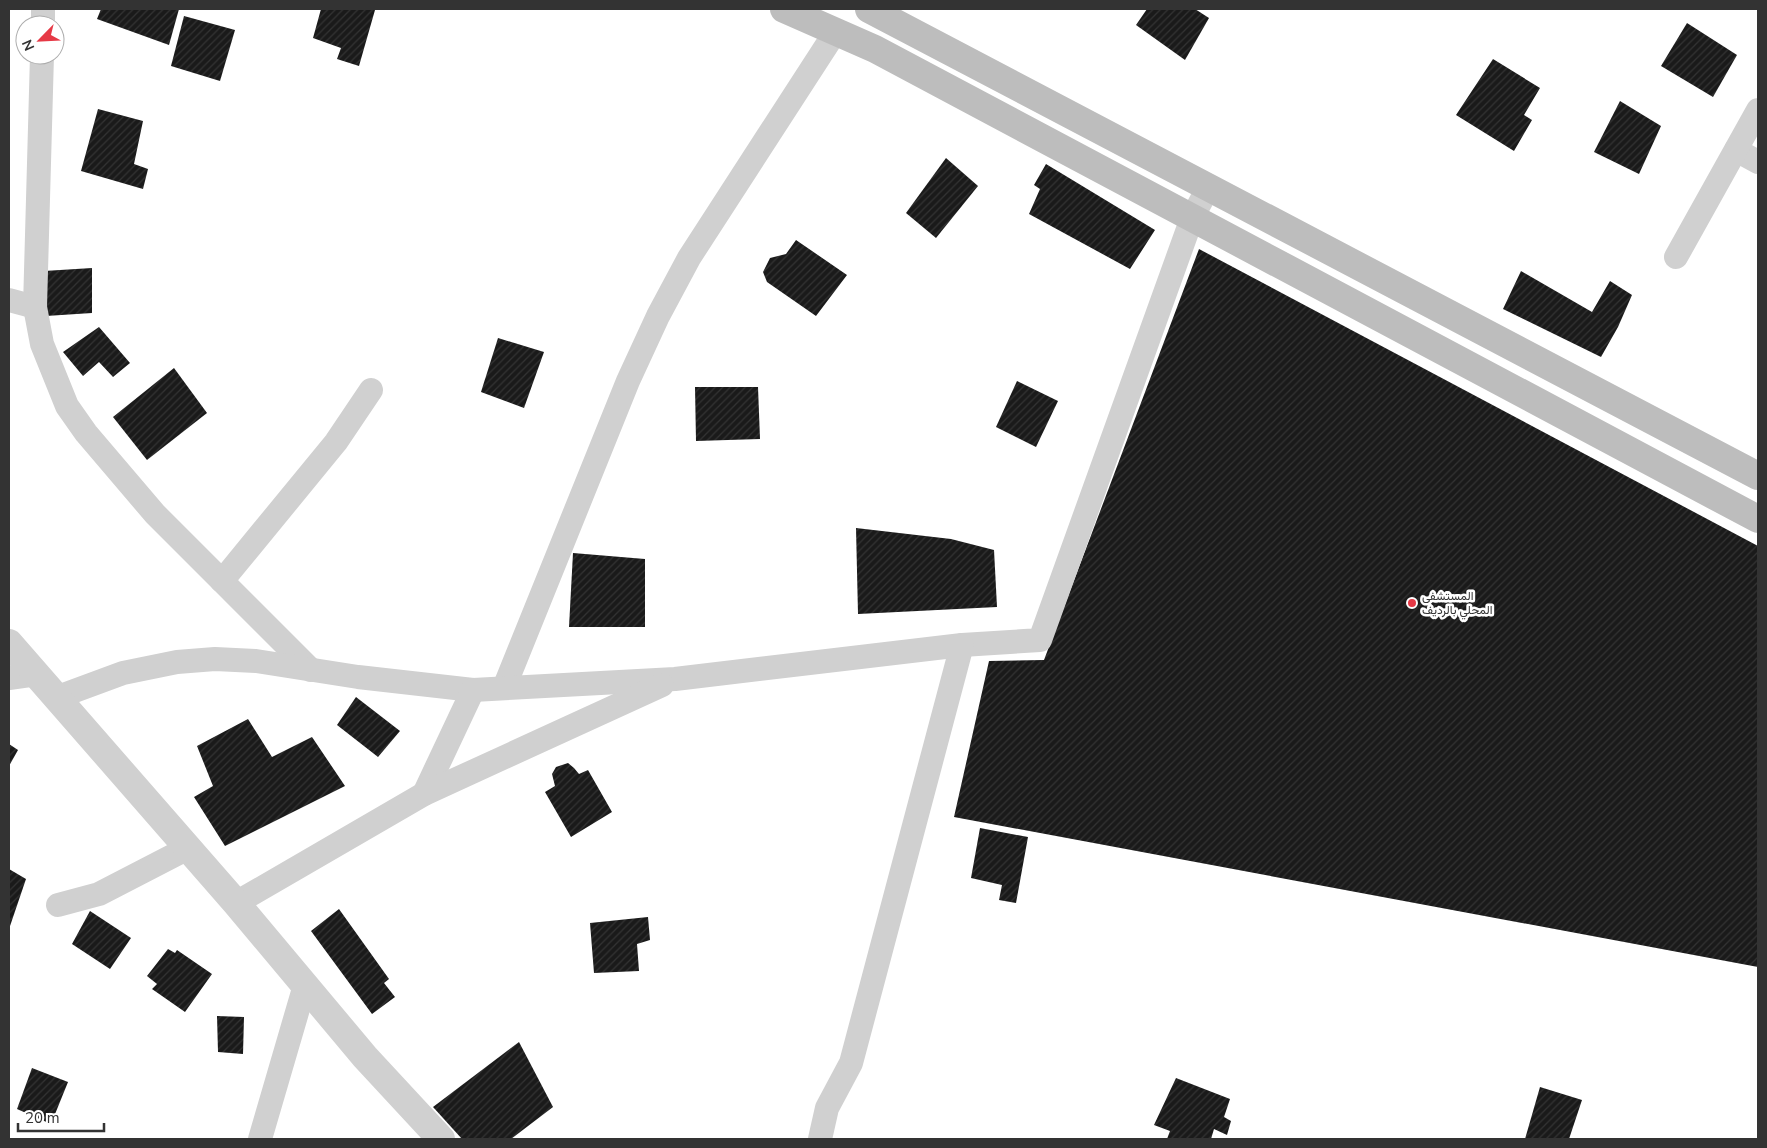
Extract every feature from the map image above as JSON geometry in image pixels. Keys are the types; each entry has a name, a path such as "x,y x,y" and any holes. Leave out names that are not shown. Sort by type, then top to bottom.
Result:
{"main road":[{"path":"784,9 875,49 1758,519"},
{"path":"887,13 1208,188 1758,476"}],"street":[{"path":"504,688 628,381 658,316 690,258 836,31"},
{"path":"42,65 35,307 42,344 67,406 86,433 155,514 311,670"},
{"path":"1676,257 1758,110"},
{"path":"1736,150 1758,162"},
{"path":"58,697 123,673 177,662 215,659 256,661 358,677 473,690 675,680 962,645 1040,640 1192,218 1208,188"},
{"path":"9,300 35,307"},
{"path":"222,581 336,442 371,390"},
{"path":"9,644 58,697 236,903 365,1057 441,1139"},
{"path":"820,1139 827,1108 851,1064 962,645"},
{"path":"9,678 37,674"},
{"path":"236,903 424,794 675,680"},
{"path":"424,794 473,690"},
{"path":"58,905 100,894 188,848"},
{"path":"260,1139 305,985"}],"building":[{"path":"101,9 179,9 169,45 97,19"},
{"path":"321,9 375,10 359,66 337,59 341,48 313,38"},
{"path":"1147,9 1195,9 1209,18 1185,60 1136,25"},
{"path":"184,16 235,30 220,81 171,66"},
{"path":"1687,23 1737,55 1713,97 1661,66"},
{"path":"1493,59 1540,88 1524,115 1532,120 1514,151 1456,115"},
{"path":"1620,101 1661,126 1639,174 1594,152"},
{"path":"98,109 143,121 134,164 148,169 143,189 81,171"},
{"path":"946,158 978,186 936,238 906,213"},
{"path":"1046,164 1155,230 1130,269 1029,214 1040,189 1034,185"},
{"path":"796,240 847,275 816,316 767,282 763,272 770,258 786,254"},
{"name":"المستشفى المحلي بالرديف","path":"1199,249 1758,546 1758,967 954,817 989,661 1044,660"},
{"path":"92,268 92,313 46,316 44,271"},
{"path":"1521,271 1592,312 1610,281 1632,295 1618,327 1601,357 1503,309"},
{"path":"99,327 130,363 113,377 99,362 83,376 63,352"},
{"path":"498,338 544,352 524,408 481,392"},
{"path":"174,368 207,413 147,460 113,417"},
{"path":"1017,381 1058,401 1036,447 996,427"},
{"path":"695,387 758,387 760,439 696,441"},
{"path":"856,528 951,539 994,550 997,607 858,614"},
{"path":"573,553 645,559 645,627 569,627"},
{"path":"356,697 400,731 378,757 337,725"},
{"path":"248,719 272,757 312,737 345,786 225,846 194,797 213,786 197,746"},
{"path":"9,744 18,750 9,766"},
{"path":"568,763 579,774 588,770 612,812 571,837 545,792 555,786 552,774 556,767"},
{"path":"980,828 1028,837 1016,903 999,900 1002,885 971,878"},
{"path":"9,869 26,879 9,929"},
{"path":"339,909 389,979 384,983 395,997 372,1014 311,931"},
{"path":"90,911 131,938 110,969 72,944"},
{"path":"648,917 650,940 637,944 639,971 594,973 590,923"},
{"path":"168,949 175,953 177,950 212,974 185,1012 152,989 157,984 147,976"},
{"path":"217,1016 244,1017 243,1054 218,1052"},
{"path":"519,1042 553,1107 511,1139 462,1139 433,1107"},
{"path":"32,1068 68,1082 51,1124 17,1109"},
{"path":"1176,1078 1230,1099 1224,1117 1231,1121 1227,1135 1214,1129 1211,1139 1167,1139 1170,1131 1154,1125"},
{"path":"1540,1087 1582,1100 1569,1139 1525,1139"}],"place":[{"name":"المستشفى المحلي بالرديف","path":"1412,603"}]}
